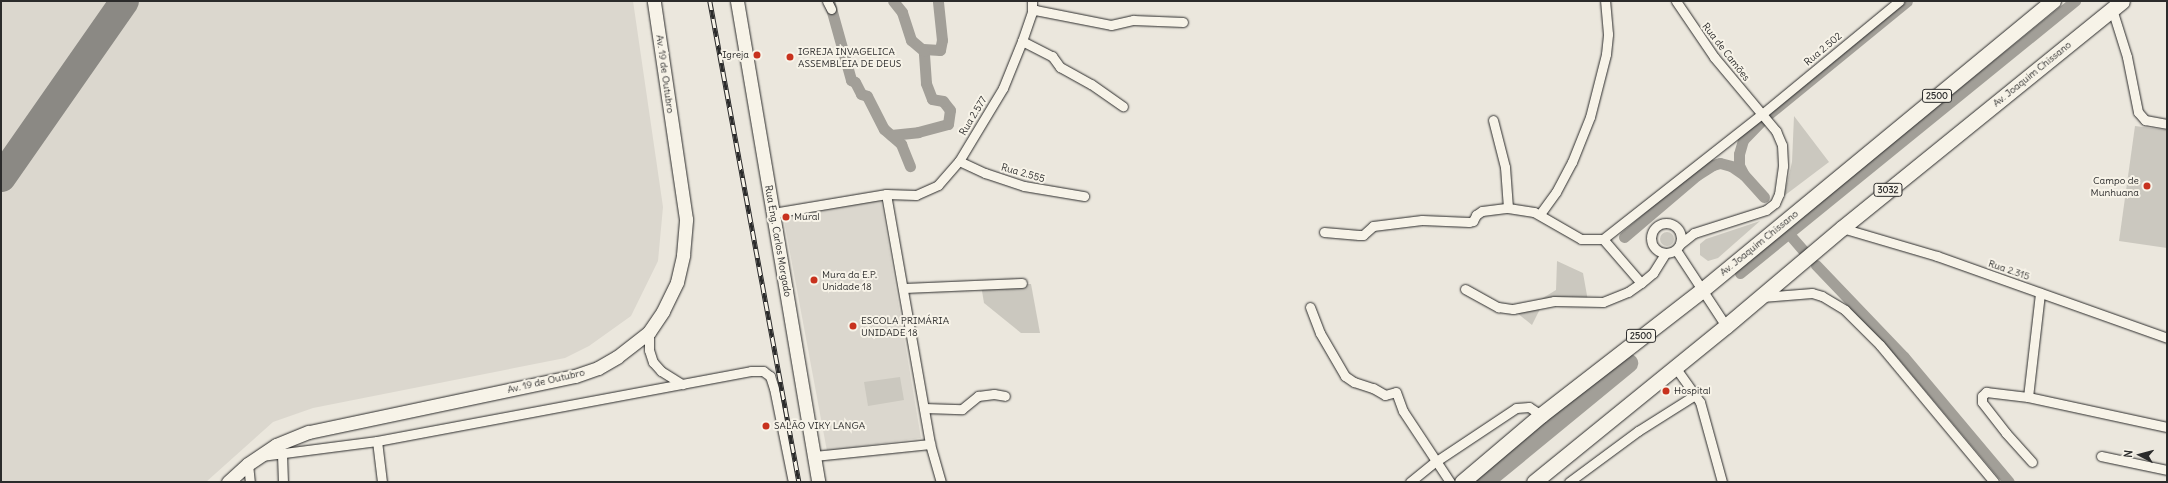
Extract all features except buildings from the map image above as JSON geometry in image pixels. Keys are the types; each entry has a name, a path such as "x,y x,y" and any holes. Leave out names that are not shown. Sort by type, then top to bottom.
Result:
{"main road":[{"name":"Av. Joaquim Chissano","path":"1462,482 1541,415 1702,290 2053,1"},
{"name":"Av. Joaquim Chissano","path":"1534,482 1726,326 1842,228 2117,5"}],"street":[{"name":"Av. 19 de Outubro","path":"228,482 253,460 276,445 309,432 575,376 598,368 617,357 649,332 677,282 683,254 686,219 654,1"},
{"name":"Rua Eng. Carlos Morgado","path":"737,1 818,482"},
{"name":"Rua 2.577","path":"773,213 886,194 904,196 927,192 938,185 959,161 1002,88 1032,12 1032,1"},
{"path":"1540,214 1556,192 1572,162 1590,117 1606,54 1608,34 1605,1"},
{"name":"Rua de Camões","path":"1676,1 1714,57 1776,131 1782,145 1782,182 1775,203 1766,210 1753,215 1694,233 1678,247"},
{"name":"Rua 2.502","path":"1603,239 1762,114 1899,1"},
{"path":"2117,5 2138,112 2145,120 2167,124"},
{"path":"1032,12 1035,10 1111,25 1133,20 1183,22"},
{"path":"1022,40 1052,56 1060,67 1090,84 1123,106"},
{"path":"1493,120 1505,167 1508,208"},
{"name":"Rua 2.555","path":"959,161 984,173 1024,186 1084,196"},
{"path":"886,194 930,444 941,482"},
{"path":"1324,232 1363,235 1373,226 1422,220 1469,222 1482,211 1508,208 1534,212 1540,214 1581,239 1603,239 1641,283"},
{"path":"1665,254 1660,252 1652,243 1652,234 1657,226 1667,223 1677,228 1680,233 1678,247 1702,290 1726,326"},
{"name":"Rua 2.315","path":"1842,228 1937,256 2167,338"},
{"path":"1465,289 1498,307 1513,309 1554,301 1603,302 1622,295 1641,283 1653,273 1665,254 1678,247"},
{"path":"903,288 1022,283"},
{"path":"1759,297 1812,293 1822,296 1845,310 1880,345 1994,482"},
{"path":"2028,397 2040,293"},
{"path":"1310,307 1320,333 1345,376 1354,382 1373,388 1385,395 1396,392 1403,411 1435,462 1450,482"},
{"path":"649,332 649,350 653,362 660,371 682,384"},
{"path":"1675,367 1700,402 1722,482"},
{"path":"250,482 253,460 282,454 377,441 751,370 763,371 770,376 793,482"},
{"path":"2032,462 2006,433 1982,402 1982,396 1989,391 2028,397 2167,427"},
{"path":"924,408 962,409 978,396 994,394 1005,396"},
{"path":"1569,482 1638,431 1696,395"},
{"path":"1410,482 1435,462 1516,408 1529,407 1541,415"},
{"path":"377,441 382,482"},
{"path":"814,456 930,444"},
{"path":"282,454 283,482"},
{"path":"2101,456 2167,470"}],"shaded area":[{"path":"1,1 633,1 663,207 658,261 631,316 589,346 565,358 313,408 273,422 206,482 1,482"},
{"path":"1794,116 1829,162 1784,196 1792,162"},
{"name":"Campo de Munhuana","path":"2135,126 2167,130 2167,248 2119,241"},
{"name":"ESCOLA PRIMÁRIA UNIDADE 18","path":"880,195 921,438 827,451 783,215"},
{"path":"1760,221 1718,258 1708,261 1700,255 1700,244 1706,239"},
{"path":"1667,232 1672,234 1674,239 1672,244 1667,246 1662,244 1660,239 1662,234"},
{"path":"1557,261 1583,273 1588,301 1550,304 1541,307 1532,325 1511,308 1538,301 1556,290"},
{"path":"1031,284 1040,333 1021,333 984,303 981,285"},
{"path":"900,377 904,400 868,406 864,382"}],"waterway":[{"path":"829,1 851,80 855,82 861,94 867,96 884,129 901,144 910,166"},
{"path":"891,135 918,132 948,124 950,110 943,101 932,99 926,83 924,51 911,40 902,12 893,1"},
{"path":"923,49 940,50 942,40 938,1"},
{"path":"1764,197 1744,175 1739,165 1739,154 1743,140 1765,117 1907,1"},
{"path":"1740,273 2075,1"},
{"path":"1624,237 1697,175 1713,165 1720,163 1731,166 1743,174"},
{"path":"1789,234 1804,251"},
{"path":"1816,265 1904,357 2009,482"},
{"path":"1483,482 1628,363"}],"taxiway":[{"path":"1,177 124,1"}],"railway":[{"path":"710,1 799,482"}],"place":[{"name":"Igreja","path":"757,55"},
{"name":"IGREJA INVAGELICA ASSEMBLEIA DE DEUS","path":"790,57"},
{"name":"Campo de Munhuana","path":"2147,186"},
{"name":"Mural","path":"786,217"},
{"name":"Mura da E.P. Unidade 18","path":"814,280"},
{"name":"ESCOLA PRIMÁRIA UNIDADE 18","path":"853,326"},
{"name":"Hospital","path":"1666,391"},
{"name":"SALÃO VIKY LANGA","path":"766,426"}]}
